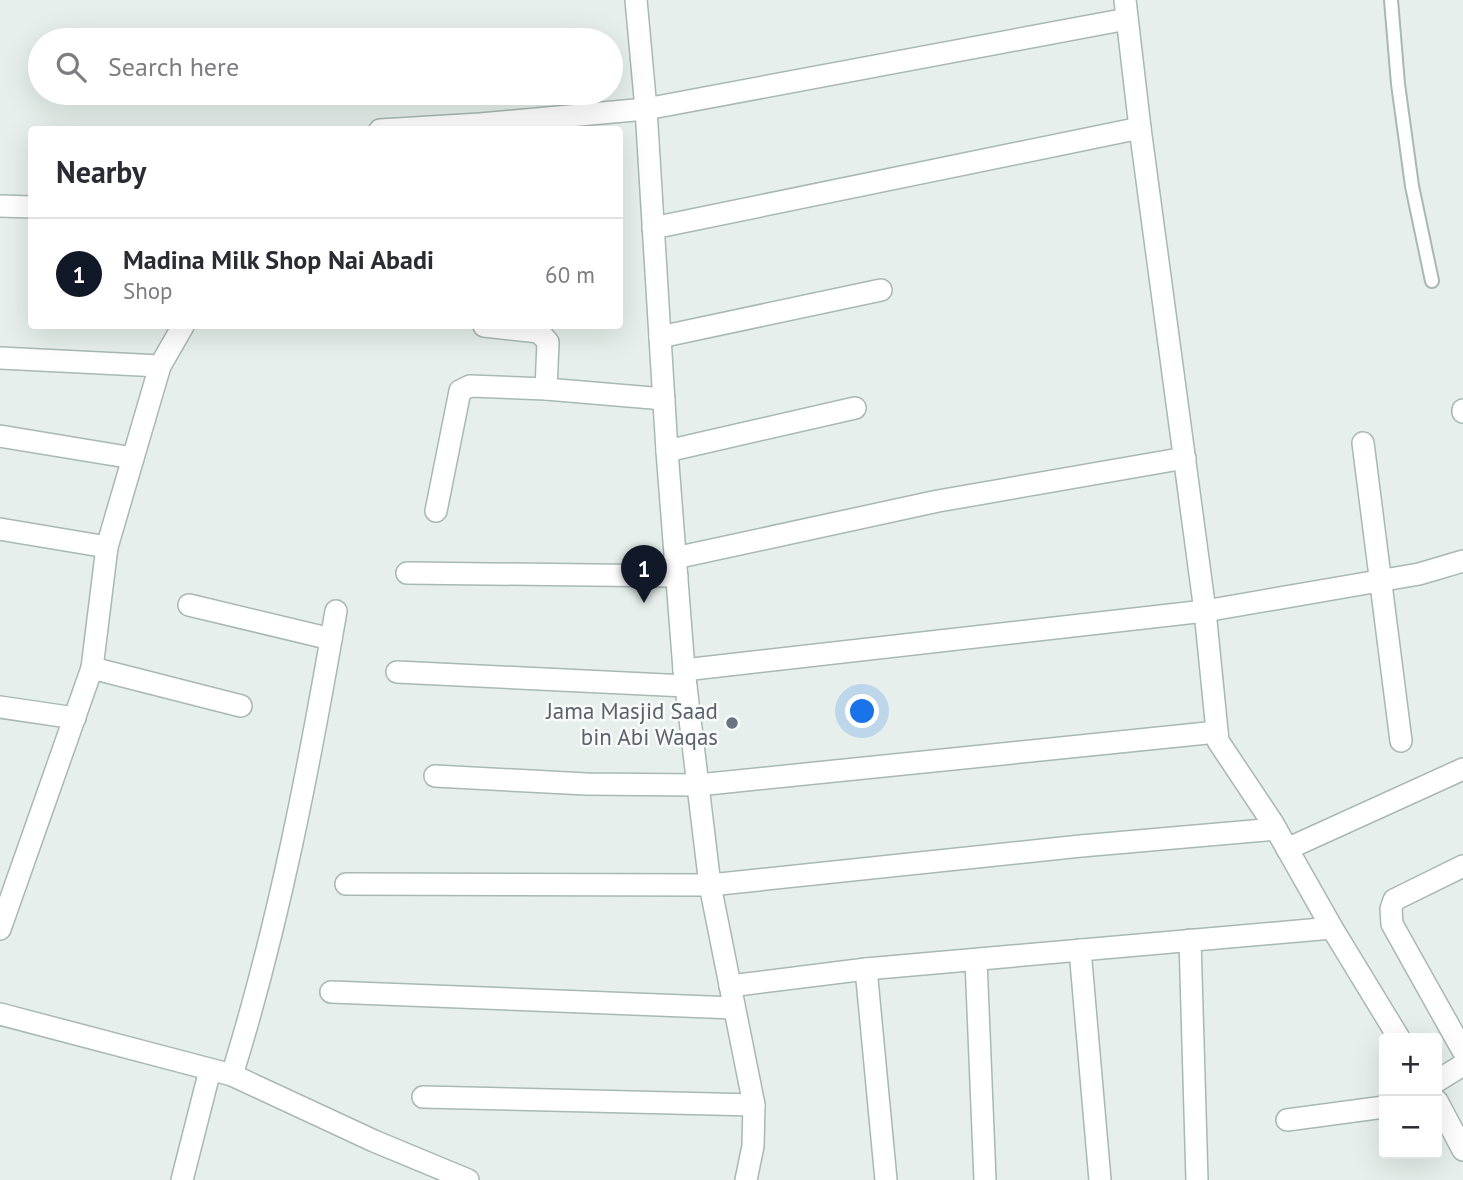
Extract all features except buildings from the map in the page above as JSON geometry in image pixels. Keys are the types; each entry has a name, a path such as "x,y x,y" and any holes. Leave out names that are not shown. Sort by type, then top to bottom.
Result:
{"street":[{"path":"636,0 646,109 667,451 685,678 710,885 754,1105 753,1146 746,1180"},
{"path":"447,126 646,109 1126,9 1205,611 1218,741 1276,829 1396,1033"},
{"path":"653,228 1140,128"},
{"path":"0,206 28,207"},
{"path":"660,337 881,290"},
{"path":"0,929 92,668 107,547 160,366 181,329"},
{"path":"512,329 539,332 548,342 546,389"},
{"path":"0,358 160,366"},
{"path":"436,512 460,391 470,386 664,399"},
{"path":"667,451 855,408"},
{"path":"0,436 133,458"},
{"path":"1363,443 1401,741"},
{"path":"407,573 676,567 938,501 1185,458"},
{"path":"0,529 107,547"},
{"path":"397,672 685,678 1205,611 1419,574 1463,561"},
{"path":"189,605 331,639"},
{"path":"232,1075 257,995 309,758 336,611"},
{"path":"92,668 241,706"},
{"path":"0,707 75,718"},
{"path":"435,776 586,784 698,785 1217,732"},
{"path":"1287,849 1463,769"},
{"path":"346,884 710,885 1081,846 1276,829"},
{"path":"1463,866 1394,900 1391,909 1392,924 1463,1051"},
{"path":"730,986 866,969 1332,928"},
{"path":"1190,940 1197,1180"},
{"path":"1080,950 1100,1180"},
{"path":"976,960 985,1180"},
{"path":"866,969 886,1180"},
{"path":"331,992 734,1008"},
{"path":"0,1014 232,1075 374,1141 468,1180"},
{"path":"1442,1078 1463,1065"},
{"path":"182,1180 210,1070"},
{"path":"423,1097 754,1105"},
{"path":"1287,1120 1379,1108"},
{"path":"1442,1110 1463,1150"}],"lane":[{"path":"1391,0 1398,85 1412,186 1432,281"}],"place":[{"name":"Madina Milk Shop Nai Abadi","path":"644,603"},
{"name":"Jama Masjid Saad bin Abi Waqas","path":"732,723"}]}
